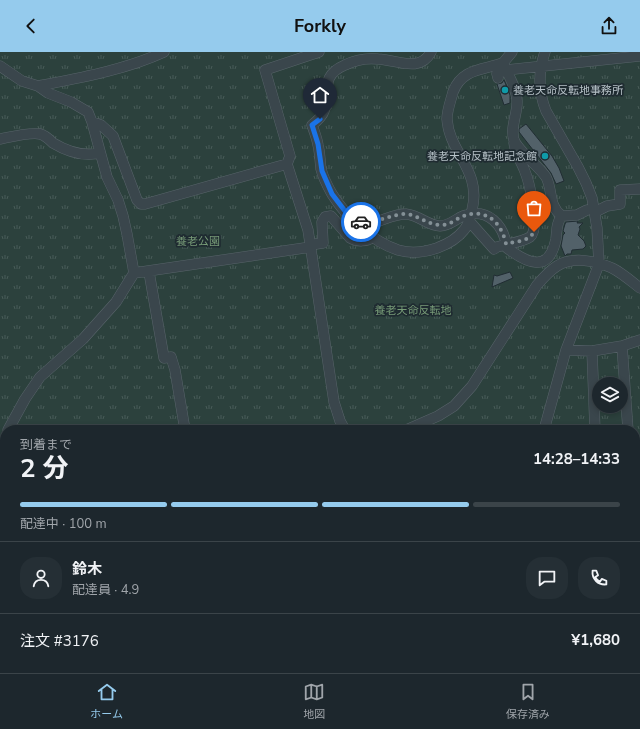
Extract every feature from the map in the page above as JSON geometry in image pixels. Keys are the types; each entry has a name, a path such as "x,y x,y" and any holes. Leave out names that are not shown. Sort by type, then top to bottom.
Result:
{"street":[{"path":"38,86 125,66 164,52"},
{"path":"319,52 265,70 290,156 287,164 314,246 334,402 342,425"},
{"path":"355,222 379,221 404,214 418,217 440,226 463,216 470,218 494,249 506,244 526,240 534,232 535,220 527,181 515,150 513,129 518,104 517,96 505,74 492,67 479,68 469,73 461,80 454,90 448,112 447,120 454,143 471,175 474,190 474,203 470,218 455,240 429,250 415,252 399,251 366,233 355,222 345,211 332,194 322,171 318,144 312,125 320,119 325,110 326,86 331,74 344,65 363,60 392,60 404,64 417,64 428,59 431,52"},
{"path":"505,74 512,52"},
{"path":"545,52 540,68 539,82 541,98 546,111 586,183 591,211 598,235 599,264 566,350 545,425"},
{"path":"505,74 540,68 640,56"},
{"path":"0,66 22,81 38,86 88,112 107,177 118,200 123,216 128,234 134,273 116,302 83,340 40,376 11,425"},
{"path":"92,122 100,125 113,136 137,200 141,204 287,164"},
{"path":"0,139 22,135 40,134 61,147 81,155 90,156 100,153"},
{"path":"514,141 546,178 556,212 562,216 578,215 607,206 620,204 620,190 640,189"},
{"path":"470,218 476,214 487,215 493,219 505,236 507,248 523,260 539,263 546,260 551,253 555,242 558,221 562,216"},
{"path":"134,273 149,272 314,246 323,243 322,222 325,217 331,216 350,238 355,240 369,240 373,237"},
{"path":"417,425 438,416 454,406 472,386 537,285 547,273 558,265 571,260 583,260 599,264 613,268 640,288"},
{"path":"149,272 164,358 171,357 175,370 184,425"},
{"path":"566,350 592,351 622,346 640,340"},
{"path":"622,346 628,425"},
{"path":"592,351 595,425"}],"green space":[{"name":"養老公園","path":"0,52 640,52 640,425 0,425"}],"building":[{"path":"504,80 510,95 510,103 504,105 497,84 502,83"},
{"name":"養老天命反転地記念館","path":"526,124 552,156 564,181 556,184 551,173 519,132 519,129"},
{"path":"578,221 577,223 583,223 579,227 580,229 578,235 584,241 586,246 583,249 572,250 571,254 567,254 565,256 561,246 563,235 565,233 563,231 565,224 566,222"},
{"path":"510,272 513,278 492,287 494,275 497,276"}],"way so far":[{"path":"361,222 379,221 404,214 418,217 440,226 463,216 476,214 487,215 493,219 505,236 506,244 526,240 534,232"}],"place":[{"name":"養老天命反転地事務所","path":"505,90"},
{"name":"養老天命反転地記念館","path":"545,156"}],"route":[{"path":"320,119 312,125 318,144 322,171 332,194 345,211 355,222 361,222"}],"park label":[{"name":"養老天命反転地","path":"413,310"}]}
